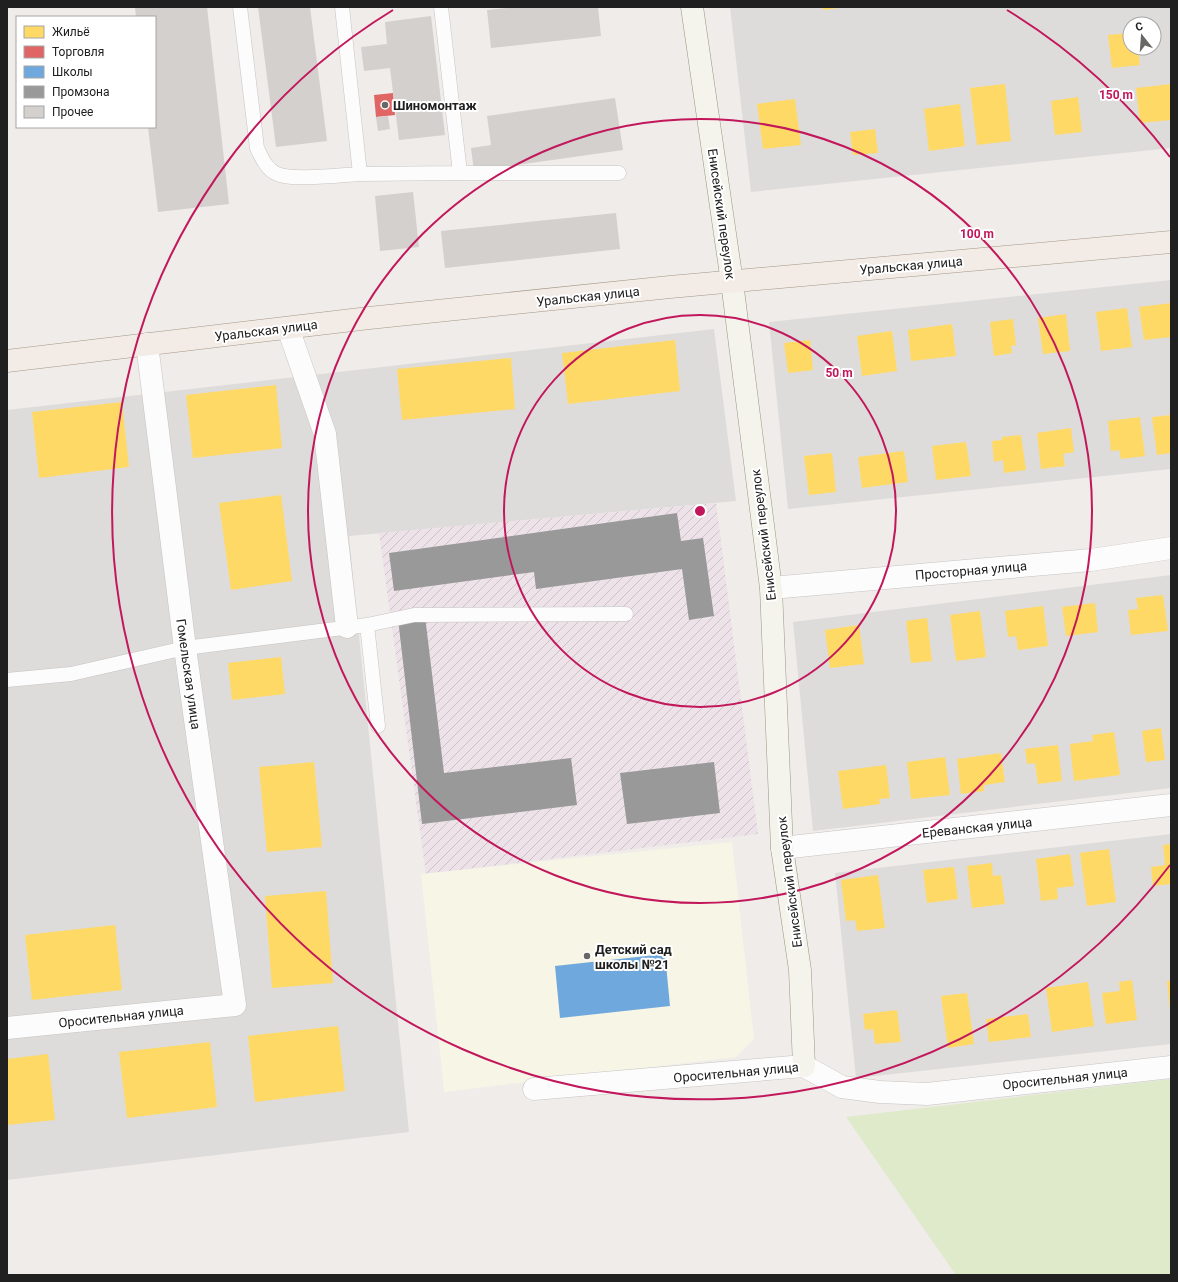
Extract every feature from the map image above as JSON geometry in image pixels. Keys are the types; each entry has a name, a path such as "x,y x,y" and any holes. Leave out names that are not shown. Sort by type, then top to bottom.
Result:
{"main road":[{"name":"Уральская улица","path":"7,361 288,328 732,282 1171,242"}],"street":[{"name":"Енисейский переулок","path":"692,7 732,282 770,588 782,848 800,970 804,1066"},
{"path":"288,328 325,434 357,626"},
{"name":"Гомельская улица","path":"147,344 185,648 235,1005"},
{"name":"Просторная улица","path":"770,588 1091,560 1171,548"},
{"name":"Ереванская улица","path":"782,848 1171,805"},
{"name":"Оросительная улица","path":"7,1028 235,1005"},
{"name":"Оросительная улица","path":"534,1089 804,1066 842,1087 880,1092 927,1094 1171,1067"}],"lane":[{"path":"240,7 257,148 264,163 276,174 290,176 460,173 619,173"},
{"path":"342,7 360,174"},
{"path":"440,7 460,173"},
{"path":"7,680 71,674 185,648 357,626 414,615 626,614"},
{"path":"357,626 378,726"}],"shaded area":[{"path":"730,7 1171,7 1171,148 751,192"},
{"path":"1171,280 1171,469 788,509 769,322"},
{"path":"714,329 736,501 349,536 409,1132 7,1180 7,410"},
{"path":"716,503 758,834 426,874 379,533"},
{"path":"1171,575 1171,788 813,831 793,622"},
{"path":"1171,834 1171,1044 856,1078 835,873"},
{"name":"Детский сад школы №21","path":"732,842 754,1039 736,1057 444,1092 421,874"}],"green space":[{"path":"1171,1079 1171,1275 956,1275 846,1117"}],"building: Жильё":[{"path":"823,7 839,7 839,8 823,10"},
{"path":"1122,34 1122,56 1139,56 1140,65 1112,68 1108,35"},
{"path":"1005,84 1011,141 977,145 970,88"},
{"path":"1171,84 1171,120 1140,123 1136,88"},
{"path":"1078,97 1082,132 1055,135 1051,101"},
{"path":"795,99 801,145 763,149 757,104"},
{"path":"960,104 965,146 929,151 924,109"},
{"path":"875,129 878,153 853,155 850,132"},
{"path":"1171,303 1171,337 1144,340 1139,307"},
{"path":"1127,308 1132,347 1101,351 1096,312"},
{"path":"1066,314 1070,351 1043,354 1038,318"},
{"path":"1013,319 1016,345 1011,346 1012,353 994,356 990,322"},
{"path":"952,324 956,356 911,361 908,330"},
{"path":"892,331 897,371 862,376 857,336"},
{"path":"675,340 680,391 568,404 562,353"},
{"path":"810,340 813,370 788,373 784,343"},
{"path":"511,358 515,409 402,420 397,369"},
{"path":"276,385 282,448 193,458 186,395"},
{"path":"122,402 129,467 39,478 32,412"},
{"path":"1171,415 1171,453 1157,455 1152,417"},
{"path":"1140,417 1145,456 1121,459 1119,450 1111,451 1108,421"},
{"path":"1071,428 1074,452 1063,454 1065,466 1041,469 1037,433"},
{"path":"1021,435 1026,470 1004,473 1003,460 994,462 992,441 1002,440 1002,437"},
{"path":"966,442 971,476 936,480 932,446"},
{"path":"904,451 908,482 862,488 858,457"},
{"path":"832,453 836,492 809,495 804,456"},
{"path":"281,495 292,581 231,590 219,503"},
{"path":"1163,595 1168,631 1131,635 1128,610 1138,609 1136,598"},
{"path":"1095,603 1098,632 1066,636 1062,607"},
{"path":"1043,606 1048,646 1018,650 1016,636 1008,637 1005,611"},
{"path":"980,611 986,657 956,661 950,615"},
{"path":"927,618 932,661 911,663 906,621"},
{"path":"859,625 864,664 830,668 825,630"},
{"path":"281,657 285,694 232,700 228,663"},
{"path":"1161,728 1165,760 1146,762 1142,731"},
{"path":"1114,732 1120,775 1074,781 1070,744 1093,741 1092,735"},
{"path":"1058,745 1062,781 1038,784 1035,763 1027,764 1025,749"},
{"path":"1001,753 1005,782 984,785 984,791 961,794 957,759"},
{"path":"945,757 950,795 911,799 907,762"},
{"path":"314,762 322,847 267,852 259,767"},
{"path":"886,765 890,798 879,799 880,804 843,809 838,771"},
{"path":"1171,844 1171,884 1153,886 1151,867 1165,865 1163,845"},
{"path":"1109,849 1116,902 1087,906 1080,853"},
{"path":"1070,854 1074,886 1057,888 1058,899 1041,901 1036,859"},
{"path":"992,863 993,876 1001,875 1005,904 972,908 967,866"},
{"path":"954,867 958,899 927,903 923,870"},
{"path":"878,875 885,928 857,931 855,920 846,921 841,880"},
{"path":"326,891 333,983 272,988 265,896"},
{"path":"115,925 122,990 32,1000 25,935"},
{"path":"1132,980 1137,1020 1106,1024 1102,993 1120,991 1119,982"},
{"path":"1167,981 1171,981 1171,1010 1170,1010"},
{"path":"1088,982 1094,1026 1052,1032 1046,988"},
{"path":"967,993 974,1044 948,1048 941,996"},
{"path":"897,1010 901,1042 875,1044 873,1029 865,1030 863,1014"},
{"path":"1028,1014 1031,1037 989,1042 986,1019"},
{"path":"338,1026 345,1091 255,1102 248,1036"},
{"path":"210,1042 217,1107 127,1118 119,1052"},
{"path":"48,1054 55,1120 7,1125 7,1059"}],"building: Торговля":[{"name":"Шиномонтаж","path":"393,93 395,115 376,117 374,95"}],"building: Школы":[{"path":"665,954 670,1006 560,1018 555,966"}],"building: Промзона":[{"path":"677,513 681,541 703,538 714,616 689,620 682,569 536,589 534,572 394,591 389,553"},
{"path":"425,616 444,773 571,758 577,805 422,824 398,619"},
{"path":"714,762 720,813 627,824 620,773"}],"building: Прочее":[{"path":"135,7 207,7 229,204 158,212 148,128 156,128 156,16 136,16"},
{"path":"258,7 310,7 327,141 276,147"},
{"path":"517,7 598,7 601,36 491,48 487,10"},
{"path":"431,16 445,135 399,140 390,68 364,71 361,47 387,44 385,22"},
{"path":"615,98 623,150 474,171 471,148 491,145 487,116"},
{"path":"388,116 390,129 378,131 376,117"},
{"path":"413,192 419,247 380,251 375,196"},
{"path":"616,213 620,249 445,268 441,231"}],"place":[{"name":"Шиномонтаж","path":"385,105"},
{"name":"Детский сад школы №21","path":"587,956"}]}
